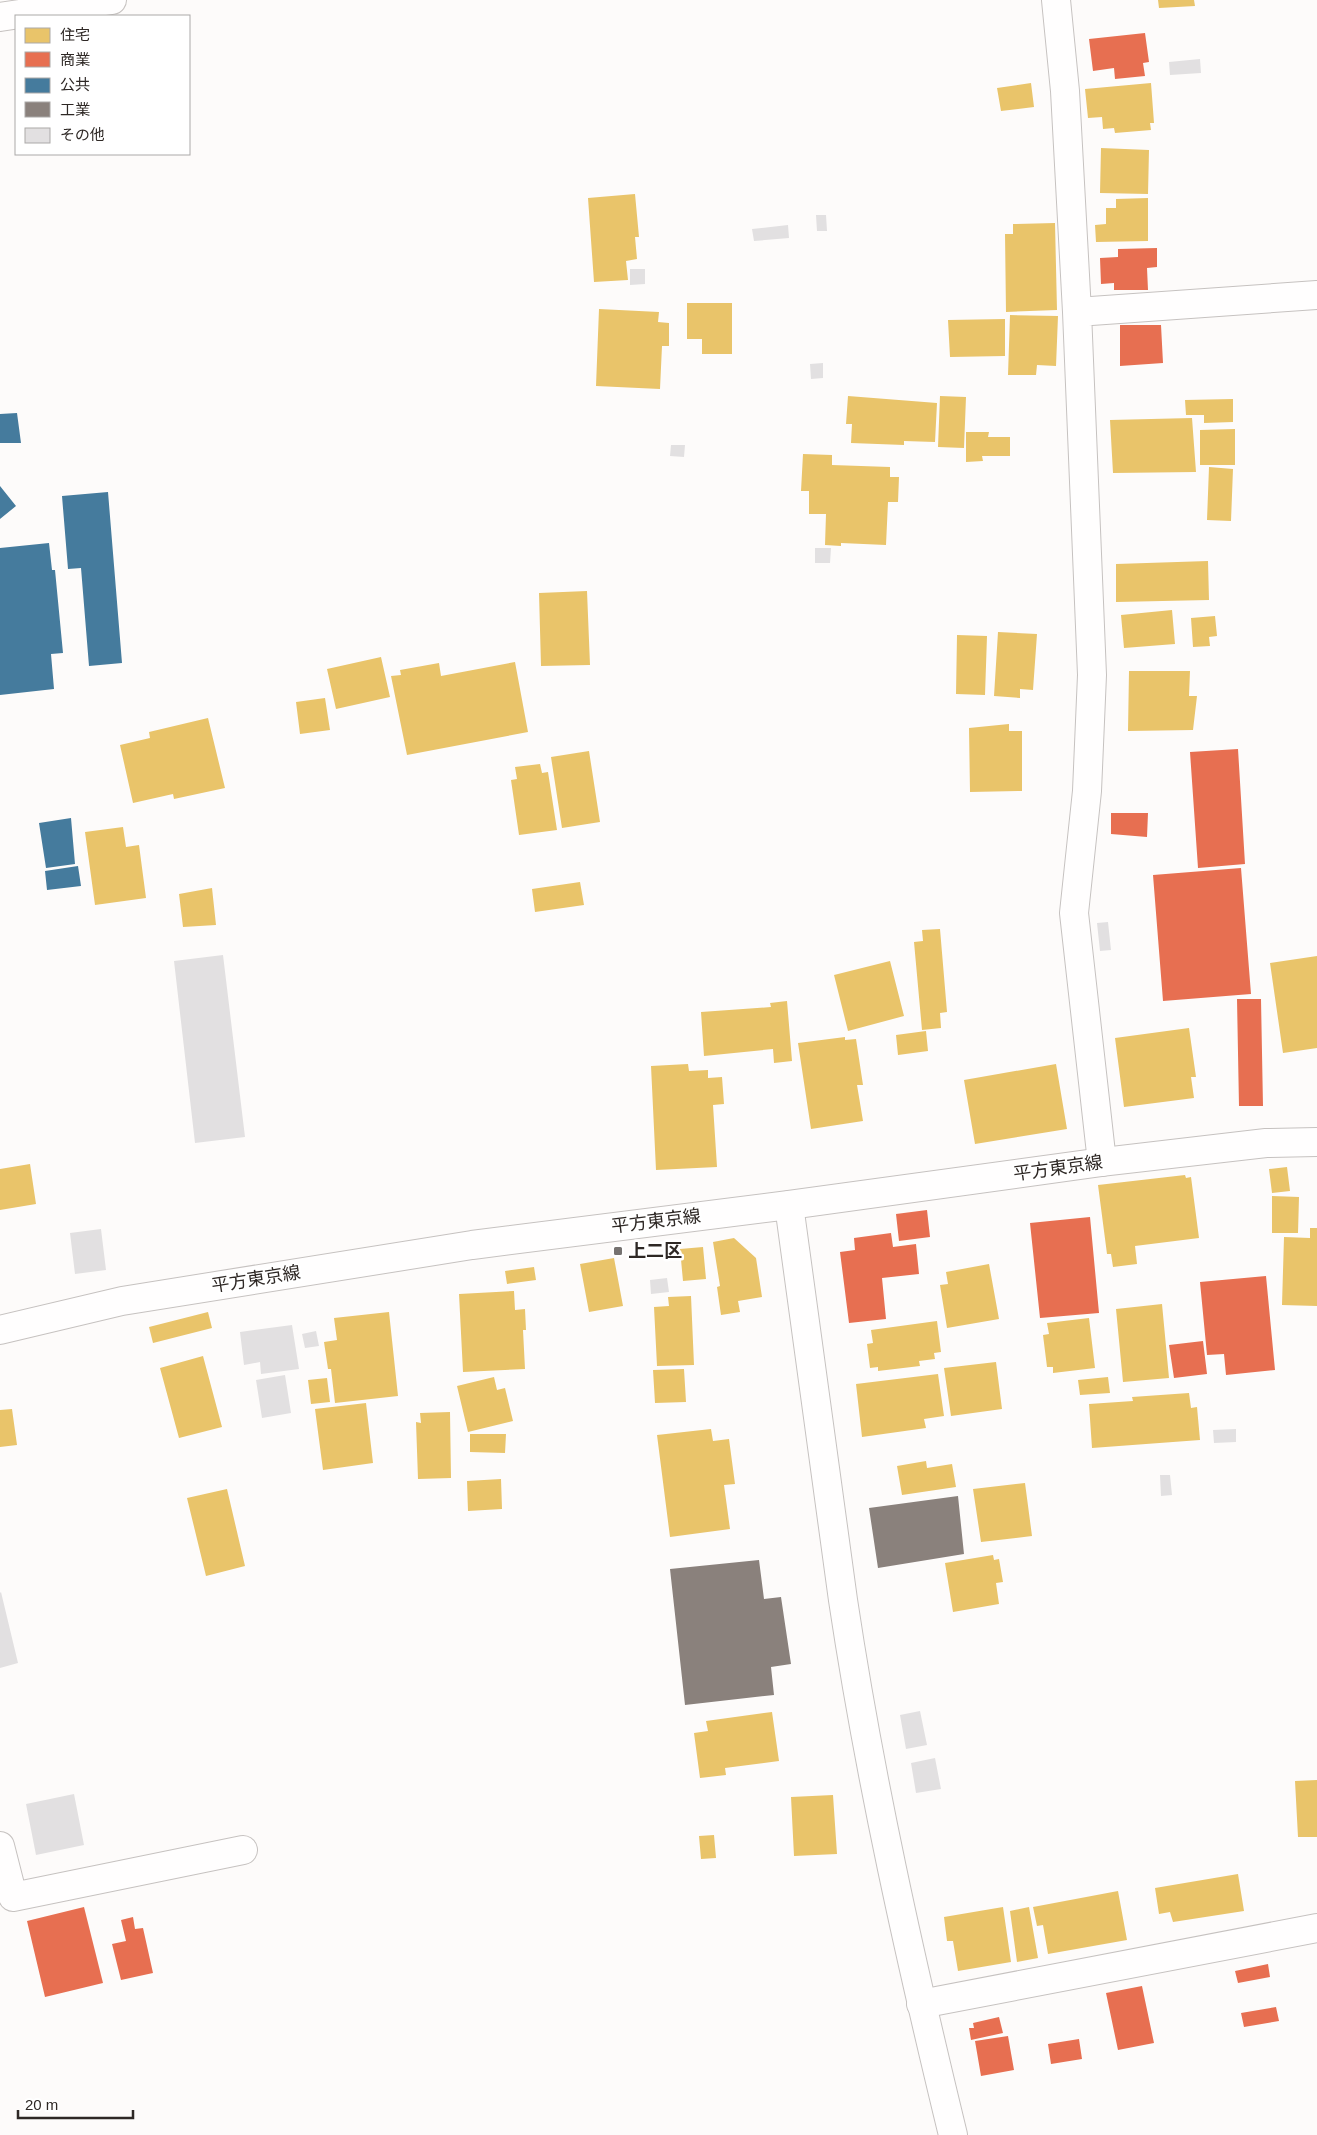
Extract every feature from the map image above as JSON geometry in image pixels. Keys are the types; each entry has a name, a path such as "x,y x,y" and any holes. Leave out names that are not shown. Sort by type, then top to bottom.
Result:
{"street":[{"path":"0,17 112,0"},
{"path":"1056,0 1065,90 1077,312 1092,675 1087,791 1074,913 1102,1162"},
{"path":"1077,312 1317,295"},
{"name":"平方東京線","path":"0,1330 122,1301 462,1246 789,1205 1102,1162 1266,1143 1317,1142"},
{"path":"789,1205 843,1601 876,1791 921,2004 953,2135"},
{"path":"0,1846 13,1897 243,1850"},
{"path":"921,2004 1317,1928"}],"building: 住宅":[{"path":"1158,0 1194,0 1195,6 1159,8"},
{"path":"1031,83 1034,107 1001,111 997,88"},
{"path":"1151,83 1154,123 1150,123 1151,130 1115,133 1114,128 1103,129 1102,117 1088,118 1085,89"},
{"path":"1101,148 1149,150 1148,194 1100,193"},
{"path":"635,194 639,237 635,237 637,259 626,261 628,280 594,282 588,198"},
{"path":"1148,198 1148,241 1096,242 1095,225 1106,224 1106,208 1116,208 1116,199"},
{"path":"1055,223 1057,310 1006,312 1005,234 1013,234 1013,224"},
{"path":"687,303 732,303 732,354 702,354 702,339 687,339"},
{"path":"599,309 659,312 658,322 669,323 669,346 662,346 660,389 596,386"},
{"path":"1010,315 1058,316 1056,366 1037,365 1036,375 1008,375"},
{"path":"1005,319 1005,356 950,357 948,320"},
{"path":"848,396 937,403 935,442 904,441 904,445 851,443 852,424 846,424"},
{"path":"940,396 966,397 964,448 938,447"},
{"path":"1233,399 1233,422 1204,423 1204,415 1186,415 1185,400"},
{"path":"1192,418 1196,472 1113,473 1110,420"},
{"path":"1235,429 1235,465 1200,465 1200,430"},
{"path":"966,432 989,432 988,437 1010,437 1010,456 982,456 983,461 966,462"},
{"path":"803,454 832,455 832,465 890,467 890,477 899,477 898,502 888,502 886,545 841,543 841,546 825,545 826,514 809,514 809,491 801,491"},
{"path":"1209,467 1233,469 1231,521 1207,520"},
{"path":"1208,561 1209,600 1116,602 1116,564"},
{"path":"587,591 590,665 541,666 539,593"},
{"path":"1172,610 1175,644 1124,648 1121,615"},
{"path":"1215,616 1217,636 1209,637 1210,646 1193,647 1191,618"},
{"path":"998,632 1037,634 1033,690 1020,689 1020,698 994,696"},
{"path":"957,635 987,636 985,695 956,694"},
{"path":"381,657 390,697 336,709 327,669"},
{"path":"515,662 528,732 407,755 391,676 401,675 400,670 439,663 441,676"},
{"path":"1129,671 1190,671 1189,696 1197,696 1193,730 1128,731"},
{"path":"325,698 330,730 300,734 296,702"},
{"path":"208,718 225,788 174,799 173,794 133,803 120,745 150,738 149,732"},
{"path":"1009,724 1009,731 1022,731 1022,791 970,792 969,728"},
{"path":"589,751 600,822 562,828 551,757"},
{"path":"540,764 542,773 548,772 557,830 519,835 511,780 517,779 515,767"},
{"path":"123,827 126,847 139,845 146,898 95,905 85,832"},
{"path":"580,882 584,905 535,912 532,889"},
{"path":"212,888 216,925 183,927 179,894"},
{"path":"940,929 947,1012 940,1013 941,1028 922,1030 914,942 923,941 922,930"},
{"path":"1317,956 1317,1048 1283,1053 1270,963"},
{"path":"890,961 904,1016 848,1031 834,975"},
{"path":"787,1001 792,1061 774,1063 773,1049 704,1056 701,1012 771,1007 770,1003"},
{"path":"1189,1028 1196,1077 1191,1077 1194,1098 1124,1107 1115,1038"},
{"path":"926,1031 928,1051 898,1055 896,1035"},
{"path":"845,1037 845,1040 856,1039 863,1085 857,1085 863,1121 811,1129 798,1043"},
{"path":"688,1064 689,1071 708,1070 708,1078 722,1077 724,1104 713,1105 717,1167 656,1170 651,1066"},
{"path":"1056,1064 1067,1129 975,1144 964,1080"},
{"path":"30,1164 36,1204 0,1210 0,1169"},
{"path":"1287,1167 1290,1191 1272,1193 1269,1169"},
{"path":"1185,1175 1186,1178 1191,1177 1199,1238 1135,1246 1137,1264 1113,1267 1111,1254 1107,1254 1098,1185"},
{"path":"1272,1196 1299,1197 1298,1233 1272,1233"},
{"path":"1310,1228 1317,1228 1317,1306 1282,1305 1284,1237 1310,1238"},
{"path":"734,1238 756,1258 762,1297 738,1301 740,1312 721,1315 717,1287 720,1286 713,1242"},
{"path":"703,1247 706,1279 683,1281 680,1249"},
{"path":"614,1258 623,1306 589,1312 580,1264"},
{"path":"989,1264 999,1319 947,1328 940,1285 948,1284 946,1272"},
{"path":"534,1267 536,1280 507,1284 505,1271"},
{"path":"514,1291 515,1310 525,1309 526,1330 523,1330 525,1369 463,1372 459,1294"},
{"path":"691,1296 694,1365 657,1366 654,1307 669,1306 668,1297"},
{"path":"1162,1304 1169,1378 1123,1382 1116,1309"},
{"path":"208,1312 212,1328 153,1343 149,1327"},
{"path":"389,1312 398,1396 335,1403 331,1369 328,1369 324,1342 337,1340 334,1318"},
{"path":"1089,1318 1095,1368 1053,1373 1053,1367 1047,1367 1043,1335 1049,1334 1047,1323"},
{"path":"937,1321 941,1352 934,1353 935,1359 919,1361 920,1366 878,1371 878,1367 870,1368 867,1344 873,1343 871,1330"},
{"path":"203,1356 222,1427 179,1438 160,1368"},
{"path":"996,1362 1002,1409 951,1416 944,1368"},
{"path":"684,1369 686,1402 655,1403 653,1370"},
{"path":"938,1374 944,1416 924,1419 926,1428 862,1437 856,1384"},
{"path":"494,1377 497,1390 505,1388 513,1421 468,1432 457,1386"},
{"path":"1108,1377 1110,1393 1080,1395 1078,1380"},
{"path":"327,1378 330,1402 311,1404 308,1380"},
{"path":"1189,1393 1191,1408 1197,1407 1200,1440 1092,1448 1089,1404 1133,1401 1132,1397"},
{"path":"366,1403 373,1463 323,1470 315,1409"},
{"path":"12,1409 17,1445 0,1447 0,1410"},
{"path":"450,1412 451,1478 418,1479 416,1422 421,1423 420,1413"},
{"path":"711,1429 713,1441 729,1439 735,1484 724,1485 730,1529 670,1537 657,1435"},
{"path":"470,1434 506,1434 505,1453 470,1452"},
{"path":"926,1461 927,1468 952,1464 956,1487 902,1495 897,1466"},
{"path":"501,1479 502,1509 468,1511 467,1481"},
{"path":"1025,1483 1032,1536 981,1542 973,1489"},
{"path":"227,1489 245,1566 206,1576 187,1498"},
{"path":"993,1555 994,1560 999,1559 1003,1582 996,1583 999,1604 953,1612 945,1563"},
{"path":"772,1712 779,1761 725,1768 726,1775 700,1778 694,1733 708,1731 706,1721"},
{"path":"1317,1780 1317,1837 1298,1837 1295,1781"},
{"path":"833,1795 837,1854 794,1856 791,1797"},
{"path":"714,1835 716,1858 701,1859 699,1836"},
{"path":"1238,1874 1244,1911 1173,1922 1170,1912 1159,1914 1155,1888"},
{"path":"1118,1891 1127,1940 1048,1954 1043,1925 1037,1926 1033,1907"},
{"path":"1003,1907 1011,1962 958,1971 953,1941 947,1941 944,1917"},
{"path":"1029,1907 1038,1958 1017,1962 1010,1911"}],"building: 商業":[{"path":"1145,33 1149,62 1143,63 1145,76 1115,79 1114,68 1093,71 1089,39"},
{"path":"1157,248 1157,267 1147,268 1148,290 1114,290 1114,283 1101,284 1100,258 1118,257 1118,249"},
{"path":"1120,325 1161,325 1163,363 1120,366"},
{"path":"1238,749 1245,864 1198,868 1190,752"},
{"path":"1111,813 1148,813 1147,837 1111,834"},
{"path":"1241,868 1251,994 1163,1001 1153,875"},
{"path":"1237,999 1261,999 1263,1106 1239,1106"},
{"path":"927,1210 930,1237 899,1241 896,1214"},
{"path":"1090,1217 1099,1313 1040,1318 1030,1223"},
{"path":"891,1233 893,1247 916,1244 919,1274 882,1278 886,1319 849,1323 840,1252 855,1250 854,1238"},
{"path":"1266,1276 1275,1370 1226,1375 1224,1354 1207,1355 1200,1282"},
{"path":"1203,1341 1207,1374 1174,1378 1169,1345"},
{"path":"84,1907 103,1983 45,1997 27,1921"},
{"path":"133,1917 135,1929 143,1928 153,1973 121,1980 112,1944 126,1941 121,1920"},
{"path":"1268,1964 1270,1977 1238,1983 1235,1971"},
{"path":"1142,1986 1154,2043 1118,2050 1106,1993"},
{"path":"1276,2007 1279,2021 1244,2027 1241,2013"},
{"path":"999,2017 1003,2033 971,2040 969,2028 974,2028 973,2023"},
{"path":"1008,2036 1014,2070 981,2076 975,2041"},
{"path":"1079,2039 1082,2059 1051,2064 1048,2044"}],"building: 公共":[{"path":"17,413 21,443 0,443 0,414"},
{"path":"0,486 16,506 0,519"},
{"path":"108,492 122,663 89,666 81,568 68,569 62,496"},
{"path":"49,543 52,570 55,570 63,653 51,654 54,689 0,695 0,548"},
{"path":"71,818 75,864 46,868 39,823"},
{"path":"78,866 81,886 47,890 45,871"}],"building: 工業":[{"path":"958,1496 964,1554 878,1568 869,1508"},
{"path":"759,1560 764,1599 781,1597 791,1664 771,1667 774,1695 685,1705 670,1569"}],"building: その他":[{"path":"1200,59 1201,73 1170,75 1169,62"},
{"path":"816,215 826,215 827,231 817,231"},
{"path":"788,225 789,238 754,241 752,229"},
{"path":"630,269 645,269 645,284 630,285"},
{"path":"823,363 823,378 811,379 810,364"},
{"path":"671,445 685,445 684,457 670,456"},
{"path":"815,548 831,548 830,563 815,563"},
{"path":"1108,922 1111,950 1100,951 1097,923"},
{"path":"223,955 245,1137 195,1143 174,961"},
{"path":"101,1229 106,1270 75,1274 70,1233"},
{"path":"667,1278 669,1292 651,1294 650,1280"},
{"path":"292,1325 299,1369 261,1374 260,1362 244,1365 240,1332"},
{"path":"316,1331 319,1346 305,1348 302,1334"},
{"path":"285,1375 291,1413 262,1418 256,1380"},
{"path":"1236,1429 1236,1442 1214,1443 1213,1430"},
{"path":"1160,1475 1170,1475 1172,1495 1161,1496"},
{"path":"0,1593 18,1663 0,1668"},
{"path":"920,1711 927,1745 906,1749 900,1715"},
{"path":"935,1758 941,1789 916,1793 911,1763"},
{"path":"74,1794 84,1845 36,1855 26,1804"}],"place":[{"name":"上二区","path":"618,1251"}]}
